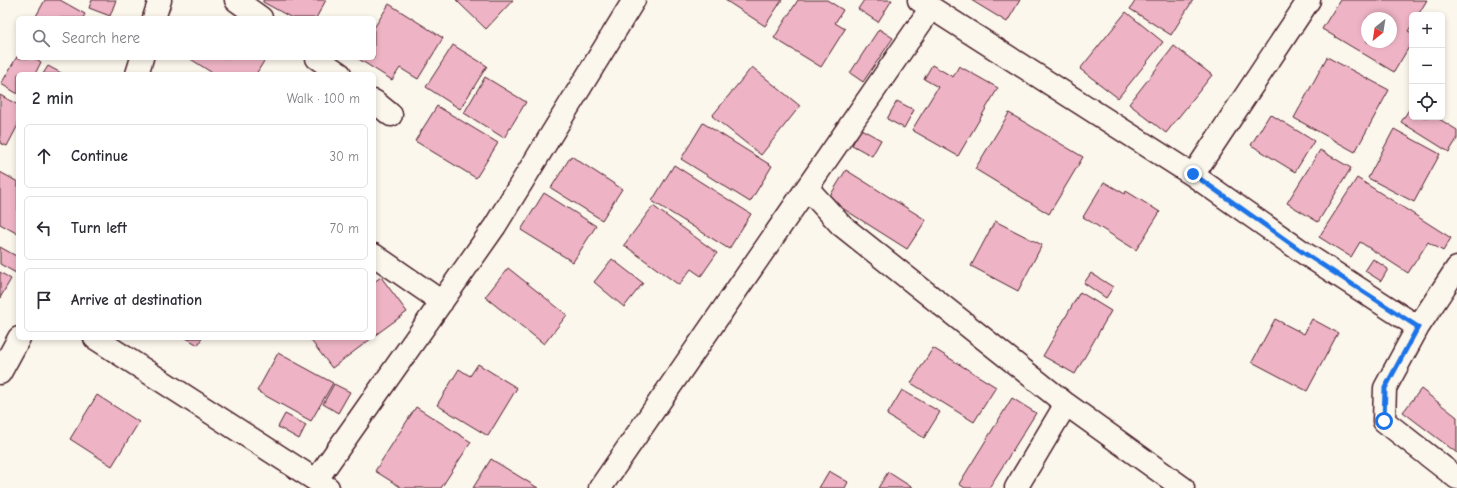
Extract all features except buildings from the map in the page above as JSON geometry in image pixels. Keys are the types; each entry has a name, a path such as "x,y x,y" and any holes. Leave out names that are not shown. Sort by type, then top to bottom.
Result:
{"street":[{"path":"155,16 160,0"},
{"path":"236,0 258,16"},
{"path":"98,340 323,484 442,302 495,226 634,0"},
{"path":"1193,174 1309,0"},
{"path":"600,488 808,189 925,4 1193,174 1304,253 1418,327"},
{"path":"138,72 141,60"},
{"path":"320,60 337,72"},
{"path":"376,103 391,115"},
{"path":"808,189 842,225 1066,404 1183,488"},
{"path":"376,256 442,302"},
{"path":"1457,268 1418,327 1385,388 1384,421 1457,478"},
{"path":"0,373 18,340"},
{"path":"1016,488 1066,404"}],"route":[{"path":"1193,174 1304,253 1418,327 1385,388 1384,421"}]}
